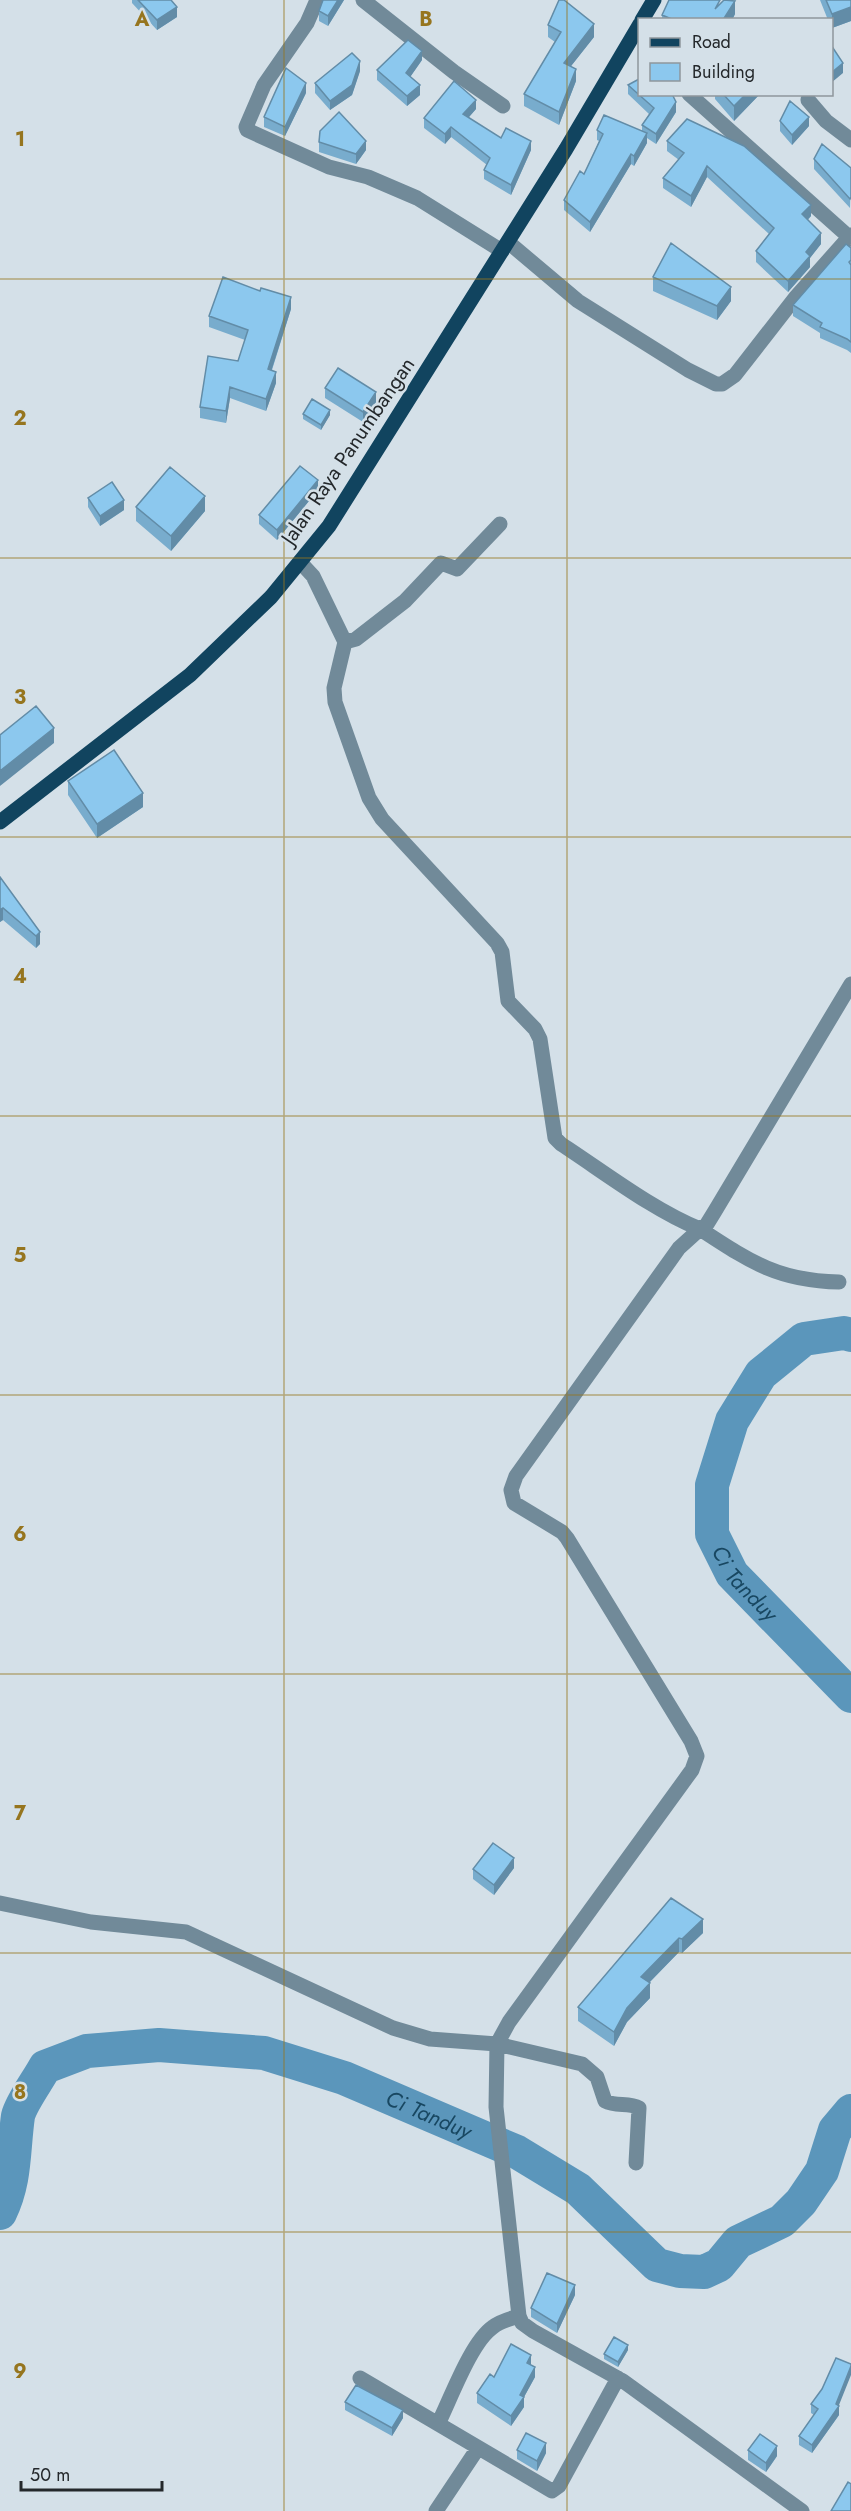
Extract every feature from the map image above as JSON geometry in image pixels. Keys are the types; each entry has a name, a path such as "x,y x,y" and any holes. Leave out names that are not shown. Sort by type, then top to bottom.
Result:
{"main road":[{"path":"643,18 654,0"},
{"name":"Jalan Raya Panumbangan","path":"0,822 190,675 271,597 329,526 505,246 635,46 638,30"}],"street":[{"path":"317,0 308,23 264,85 247,130 329,167 368,177 417,198 505,246 578,301 688,370 716,384 722,384 735,375 795,298 850,236 691,96"},
{"path":"363,0 454,72 503,106"},
{"path":"808,100 826,121 851,140"},
{"path":"345,642 356,639 405,601 441,563 457,568 500,524"},
{"path":"300,561 313,576 345,642 333,694 369,798 382,819 500,948 507,997 535,1029 540,1039 555,1138 662,1209 700,1229 734,1251 789,1277 810,1282 839,1282"},
{"path":"802,2511 618,2378 533,2331 522,2323 519,2316 495,2107 498,2044 509,2022 696,1763 696,1750 567,1538 562,1532 514,1503 511,1496 513,1484 523,1467 679,1248 707,1224 851,984"},
{"path":"0,1903 91,1922 186,1932 393,2028 450,2042 498,2044 582,2064 597,2077 605,2101 613,2104 635,2105 639,2108 636,2163"},
{"path":"438,2424 476,2346 485,2333 498,2323 519,2316"},
{"path":"360,2378 549,2490 556,2489 618,2378"},
{"path":"436,2511 478,2448"}],"building":[{"path":"138,0 171,0 177,7 157,20"},
{"path":"323,0 338,0 328,16 319,11"},
{"path":"559,0 564,0 594,24 564,63 576,69 559,112 524,94 561,32 548,25"},
{"path":"669,0 720,0 715,9 724,0 735,1 724,18 669,18 662,15"},
{"path":"826,0 851,0 851,7 832,14"},
{"path":"408,40 422,51 406,73 420,85 407,96 377,70"},
{"path":"833,48 843,63 833,71"},
{"path":"352,53 360,61 352,85 330,101 315,83"},
{"path":"286,68 306,83 285,127 264,117"},
{"path":"638,80 638,94 628,85"},
{"path":"454,81 476,100 463,114 501,138 506,128 531,141 511,185 484,170 490,158 451,127 445,134 424,118"},
{"path":"640,96 673,96 676,102 656,134 642,125 654,108"},
{"path":"725,96 744,96 734,106"},
{"path":"790,101 809,117 792,135 780,121"},
{"path":"339,112 366,141 356,154 319,142 320,131"},
{"path":"604,115 647,133 634,156 631,154 590,222 564,200 580,171 584,174 603,134 597,130"},
{"path":"687,119 744,146 811,205 802,214 821,233 806,252 810,256 788,281 756,251 774,228 707,166 691,196 663,178 684,153 667,141"},
{"path":"822,144 851,168 850,199 814,159"},
{"path":"671,243 731,287 717,306 653,277"},
{"path":"846,244 851,248 849,262 851,265 851,342 820,327 822,323 793,305"},
{"path":"223,277 260,291 261,288 291,297 268,369 276,372 266,399 230,387 226,411 200,407 208,356 238,361 248,330 209,316"},
{"path":"338,368 376,392 363,412 325,388"},
{"path":"312,399 330,410 321,425 303,414"},
{"path":"300,466 318,480 277,530 259,515"},
{"path":"170,467 205,496 171,536 136,507"},
{"path":"112,482 124,500 100,516 88,498"},
{"path":"36,706 54,728 0,771 0,735"},
{"path":"114,750 143,793 97,824 68,781"},
{"path":"0,877 40,932 36,936 3,908 0,910"},
{"path":"493,1843 514,1858 494,1885 473,1869"},
{"path":"671,1898 703,1919 682,1939 679,1938 641,1977 650,1983 627,2008 614,2032 578,2007"},
{"path":"547,2273 575,2285 557,2324 531,2308"},
{"path":"614,2337 628,2345 618,2362 604,2354"},
{"path":"511,2344 531,2355 527,2363 535,2367 520,2395 524,2397 511,2416 477,2393 490,2374 494,2377"},
{"path":"836,2358 851,2366 836,2404 839,2406 812,2445 799,2436 818,2409 811,2404 822,2389"},
{"path":"356,2385 403,2410 392,2428 345,2402"},
{"path":"526,2433 546,2443 537,2461 517,2450"},
{"path":"760,2434 777,2446 766,2463 748,2450"},
{"path":"848,2482 851,2484 851,2511 831,2511"}],"waterway":[{"name":"Ci Tanduy","path":"851,1335 844,1333 804,1339 761,1374 732,1421 712,1485 712,1534 732,1574 851,1696"},
{"name":"Ci Tanduy","path":"0,2213 9,2189 18,2116 22,2105 45,2067 87,2051 159,2045 264,2053 344,2078 517,2152 578,2189 657,2265 680,2271 704,2272 719,2265 738,2242 782,2221 801,2202 822,2171 835,2130 851,2111"}]}
